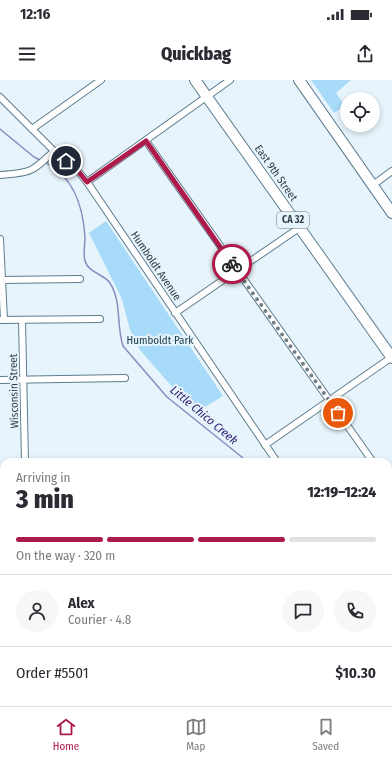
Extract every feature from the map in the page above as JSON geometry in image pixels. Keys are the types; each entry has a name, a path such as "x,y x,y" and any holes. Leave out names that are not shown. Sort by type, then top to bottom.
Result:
{"main road":[{"name":"East 9th Street","path":"195,80 392,358"},
{"path":"299,80 392,213"}],"street":[{"path":"32,129 101,80"},
{"path":"87,182 230,80"},
{"name":"Humboldt Avenue","path":"0,97 54,151 77,170 87,182 274,458"},
{"path":"146,141 370,458"},
{"path":"0,175 18,174 36,168 54,151"},
{"path":"373,185 392,171"},
{"path":"175,313 299,228"},
{"path":"0,239 2,320 100,318"},
{"path":"2,280 80,279"},
{"name":"Wisconsin Street","path":"22,320 24,380 22,389 25,458"},
{"path":"266,445 392,358"},
{"path":"0,380 125,378"}],"green space":[{"path":"311,80 351,80 336,93 340,99 340,109 334,113"},
{"name":"Humboldt Park","path":"106,221 223,396 195,413 140,350 130,330 122,299 89,233"}],"waterway":[{"name":"Little Chico Creek","path":"0,129 34,157 42,161"},
{"name":"Little Chico Creek","path":"45,162 55,168 63,176 70,184 75,194 84,225 84,259 89,268 108,280 114,290 118,306 123,346 167,397 243,458"}],"way so far":[{"path":"232,264 338,413"}],"route":[{"path":"66,161 77,170 87,182 146,141 232,264"}]}
